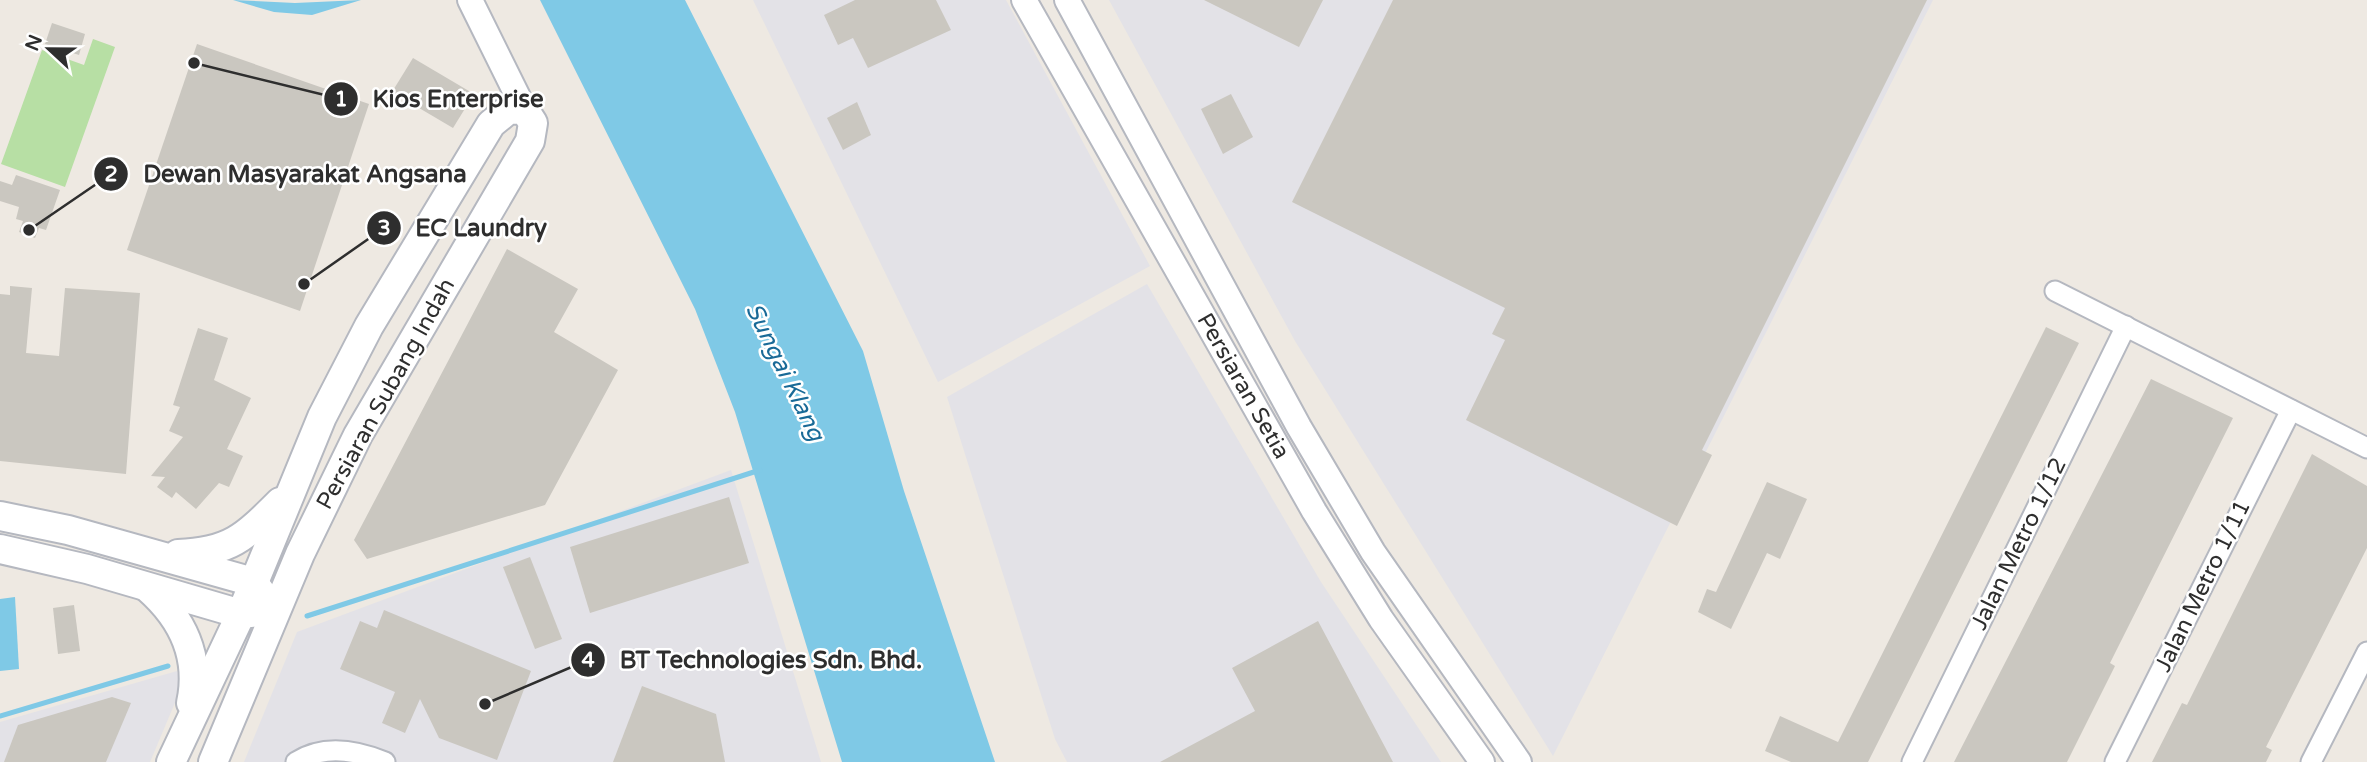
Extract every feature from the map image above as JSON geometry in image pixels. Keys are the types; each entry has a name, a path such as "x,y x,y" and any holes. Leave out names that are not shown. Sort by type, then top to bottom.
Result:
{"main road":[{"name":"Persiaran Subang Indah","path":"170,762 241,614 322,417 369,326 491,124 508,110 524,109 533,123 530,141 358,435 275,611 214,762"},
{"path":"161,555 227,547 253,529 290,492"},
{"path":"0,516 161,555 253,582 275,611"},
{"path":"0,550 144,585 241,614 275,611"},
{"path":"144,585 166,603 183,630 195,662 194,689 187,726"}],"street":[{"path":"470,0 524,109"},
{"name":"Persiaran Setia","path":"1024,0 1314,511 1381,619 1482,762"},
{"name":"Persiaran Setia","path":"1067,0 1299,427 1373,552 1519,762"},
{"path":"2055,291 2367,448"},
{"name":"Jalan Metro 1/12","path":"1912,762 2126,326"},
{"name":"Jalan Metro 1/11","path":"2115,762 2291,410"},
{"path":"2311,762 2367,652"},
{"path":"296,762 306,756 330,750 353,751 385,762"}],"shaded area":[{"path":"753,0 1006,0 1150,266 938,382"},
{"path":"1109,0 1933,0 1553,756 1295,341"},
{"path":"1147,284 1321,582 1441,762 1067,762 1055,739 947,397"},
{"path":"731,470 821,762 244,762 297,632"},
{"path":"177,671 182,686 150,762 0,762 0,722"}],"green space":[{"path":"93,39 115,47 65,187 1,164 42,50 84,65"}],"water":[{"path":"233,0 295,3 361,0 312,15 274,12"},
{"name":"Sungai Klang","path":"540,0 685,0 863,351 904,491 995,762 842,762 735,412 695,309"},
{"path":"15,597 19,669 0,671 0,599"}],"building":[{"path":"855,0 936,0 951,30 868,68 853,38 838,45 824,15"},
{"path":"1204,0 1323,0 1299,47"},
{"path":"1393,0 1927,0 1702,450 1712,455 1677,526 1466,420 1505,340 1492,334 1505,308 1292,202"},
{"path":"52,23 85,34 79,55 45,44"},
{"path":"197,44 369,104 300,311 127,250"},
{"path":"413,58 474,94 453,128 392,92"},
{"path":"1231,94 1253,137 1223,154 1201,109"},
{"path":"857,102 871,135 843,150 827,118"},
{"path":"16,175 60,190 46,230 39,228 35,238 19,232 23,221 16,219 19,207 0,201 0,181 12,185"},
{"path":"507,249 578,289 554,332 618,370 545,505 367,559 354,540"},
{"path":"10,286 32,288 26,353 59,356 65,288 140,293 126,474 0,461 0,294 10,295"},
{"path":"2046,327 2079,343 1868,762 1791,762 1765,751 1780,716 1838,742"},
{"path":"198,328 228,338 214,380 251,398 227,449 243,456 229,487 219,483 196,509 176,492 172,498 157,487 165,477 151,476 183,437 169,431 180,407 173,405"},
{"path":"2151,379 2233,418 2110,663 2115,666 2067,762 1954,762"},
{"path":"2312,454 2367,486 2367,548 2266,747 2272,750 2266,762 2152,762 2182,703 2187,705"},
{"path":"1767,482 1807,499 1780,559 1767,553 1731,629 1698,612 1707,589 1716,592"},
{"path":"729,497 749,563 590,613 570,547"},
{"path":"530,557 562,639 535,649 503,567"},
{"path":"74,605 80,651 58,654 53,608"},
{"path":"384,610 531,671 497,760 439,738 420,699 405,733 382,723 395,692 340,669 360,621 377,628"},
{"path":"1318,621 1393,762 1160,762 1255,711 1232,668"},
{"path":"642,686 716,714 725,762 613,762"},
{"path":"112,697 131,703 106,762 4,762 18,725"}],"waterway":[{"path":"307,616 760,470"},
{"path":"0,716 168,666"}],"place":[{"name":"Kios Enterprise","path":"194,63"},
{"name":"Dewan Masyarakat Angsana","path":"29,230"},
{"name":"EC Laundry","path":"304,284"},
{"name":"BT Technologies Sdn. Bhd.","path":"485,704"}]}
